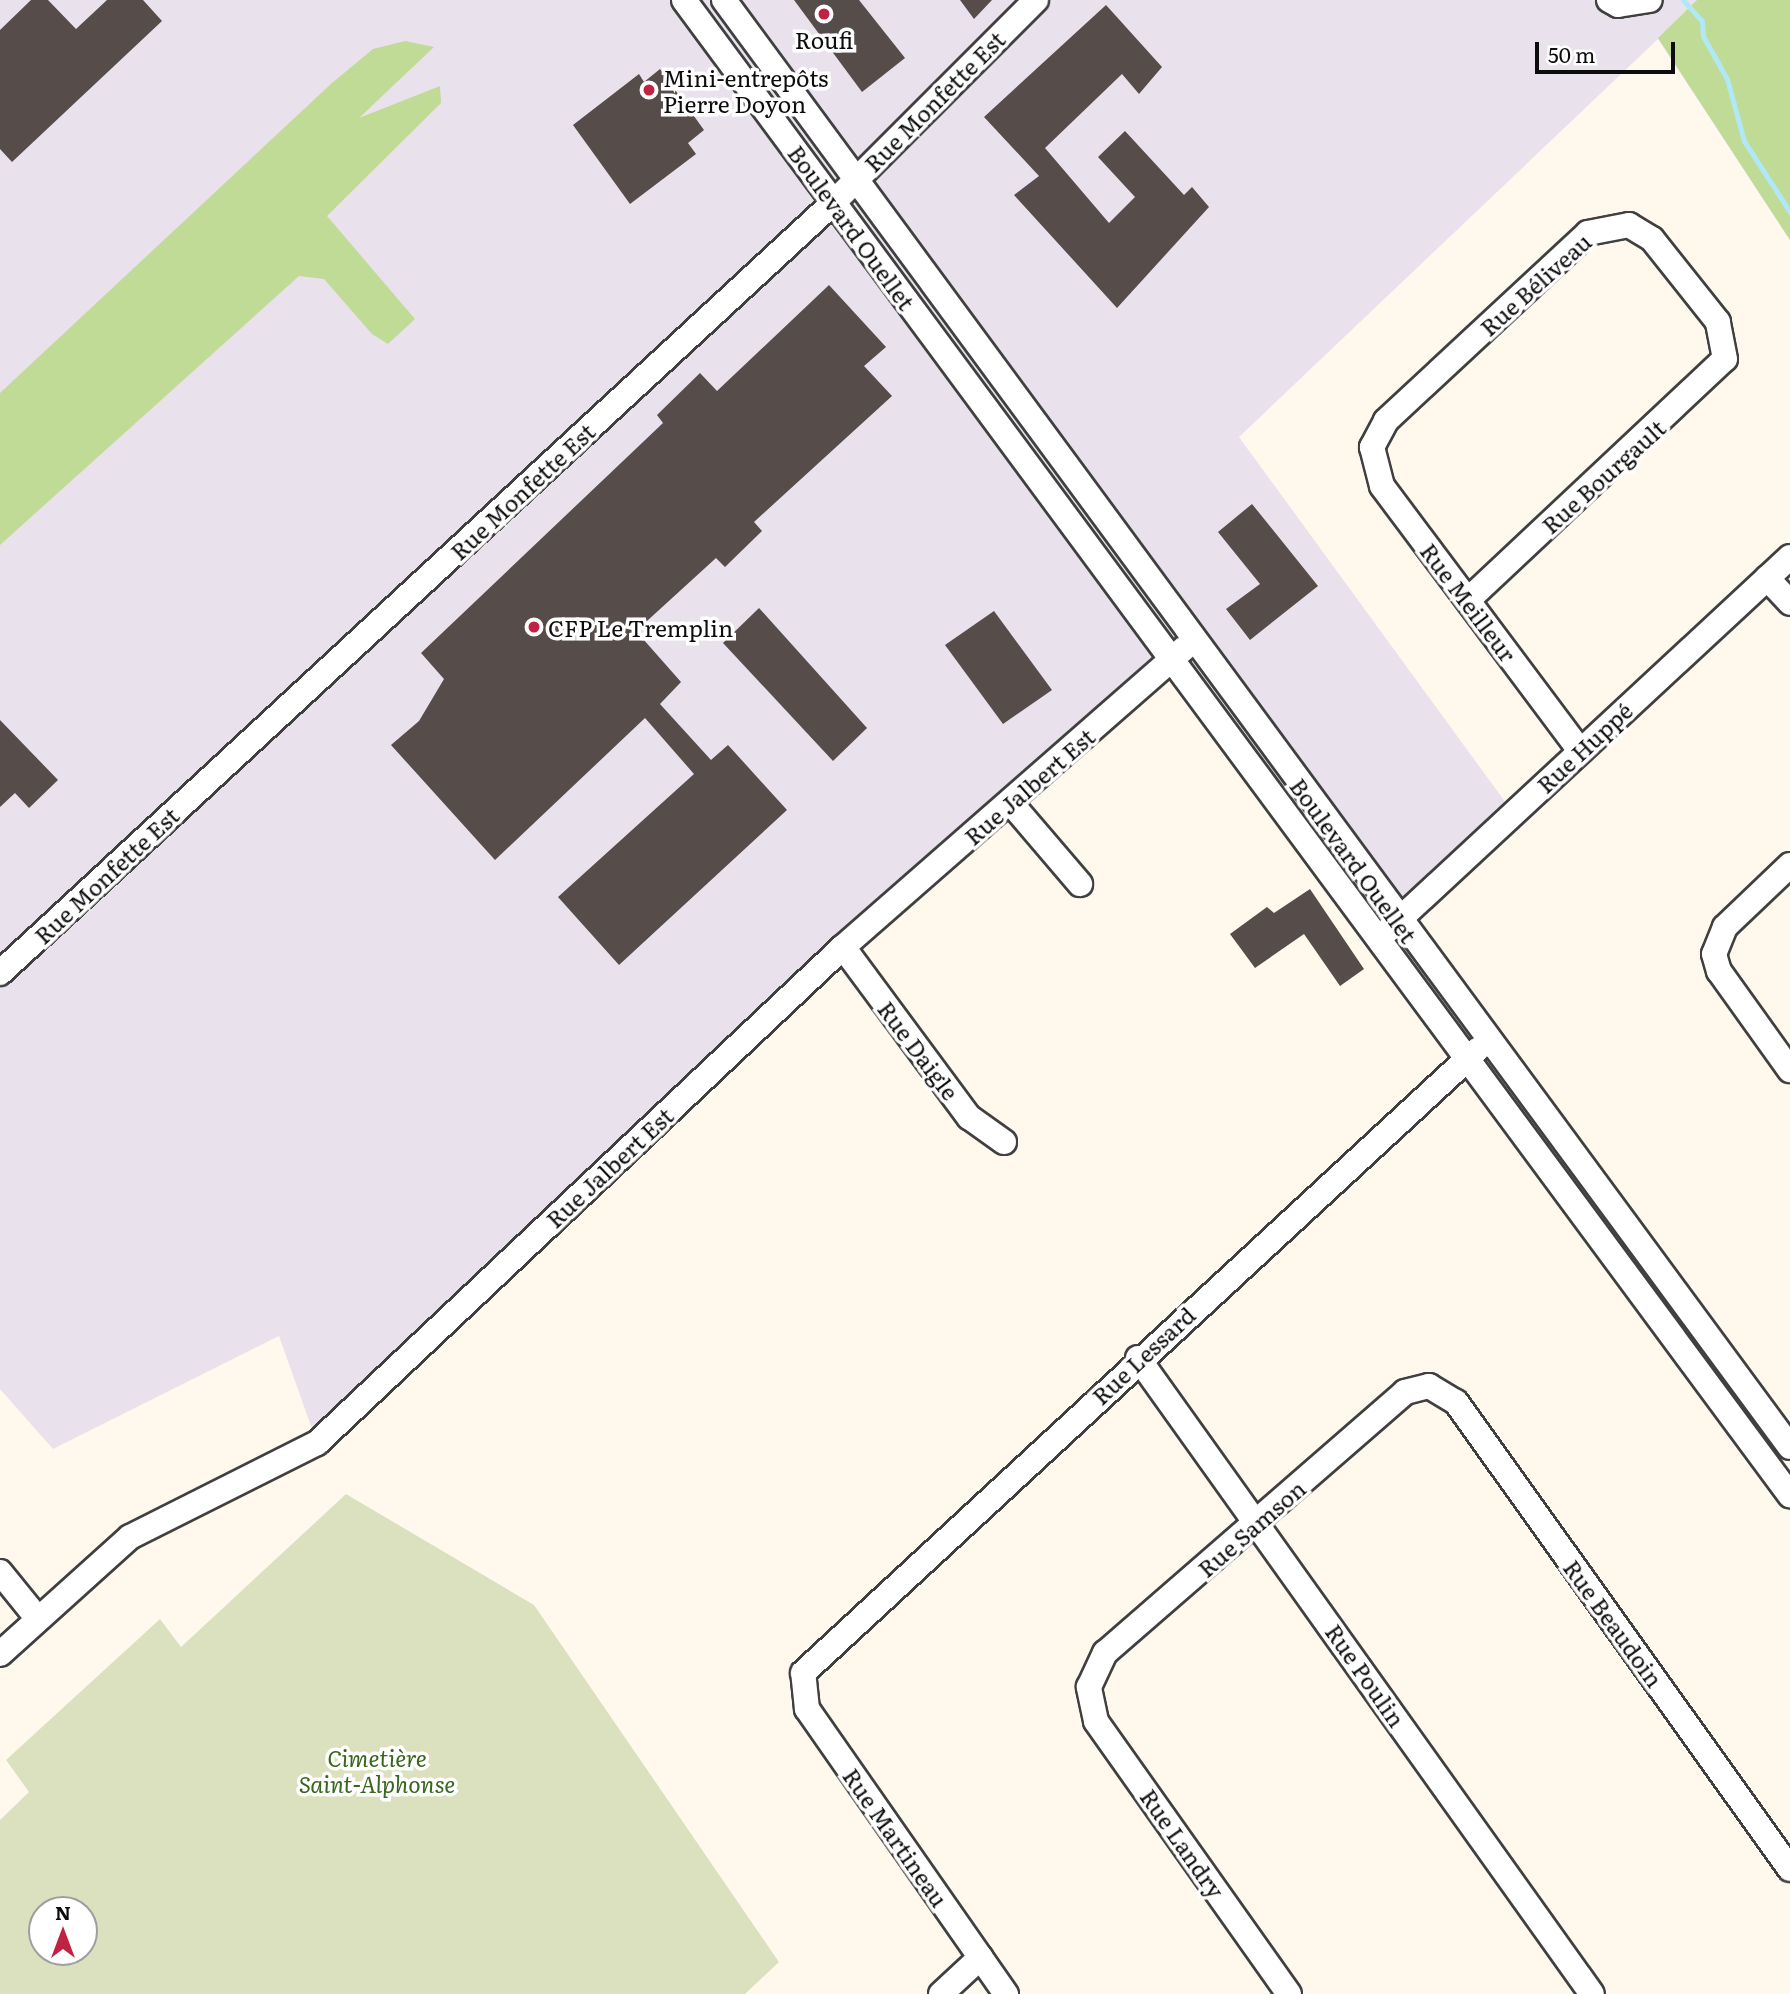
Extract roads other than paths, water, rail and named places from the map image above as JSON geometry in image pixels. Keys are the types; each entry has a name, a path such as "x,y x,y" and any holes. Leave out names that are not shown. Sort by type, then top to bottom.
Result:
{"street":[{"name":"Boulevard Ouellet","path":"684,0 1379,939 1466,1061 1790,1495"},
{"name":"Boulevard Ouellet","path":"724,0 1398,920 1790,1447"},
{"name":"Rue Monfette Est","path":"0,973 833,203 1036,0"},
{"path":"1609,0 1618,5 1650,0"},
{"name":"Rue Béliveau","path":"1372,447 1386,421 1600,227 1629,225 1651,239 1718,322 1725,346"},
{"name":"Rue Bourgault","path":"1468,600 1718,370 1725,346"},
{"path":"1020,455 1045,438"},
{"name":"Rue Meilleur","path":"1372,447 1382,486 1580,751"},
{"name":"Rue Huppé","path":"1379,939 1790,557"},
{"path":"1768,578 1790,603"},
{"name":"Rue Jalbert Est","path":"0,1654 130,1537 317,1443 843,947 1193,640"},
{"path":"1010,802 1080,884"},
{"path":"1790,865 1725,927 1714,954 1719,971 1790,1070"},
{"name":"Rue Daigle","path":"843,947 969,1117 1004,1142"},
{"name":"Rue Lessard","path":"803,1673 1138,1358 1488,1040"},
{"path":"1643,1296 1665,1281"},
{"name":"Rue Poulin","path":"1138,1358 1592,1994"},
{"name":"Rue Samson","path":"1089,1687 1105,1653 1258,1523 1405,1392 1429,1386"},
{"name":"Rue Beaudoin","path":"1429,1386 1456,1402 1790,1869"},
{"path":"0,1572 38,1619"},
{"name":"Rue Martineau","path":"803,1673 807,1709 1006,1994"},
{"name":"Rue Landry","path":"1089,1687 1096,1721 1289,1994"},
{"path":"941,1994 981,1958"}],"waterway":[{"path":"1683,0 1702,21 1703,36 1727,79 1744,141 1790,212"}],"place":[{"name":"Roufi","path":"824,14"},
{"name":"Mini-entrepôts Pierre Doyon","path":"649,90"},
{"name":"CFP Le Tremplin","path":"534,627"}],"park label":[{"name":"Cimetière Saint-Alphonse","path":"377,1770"}]}
